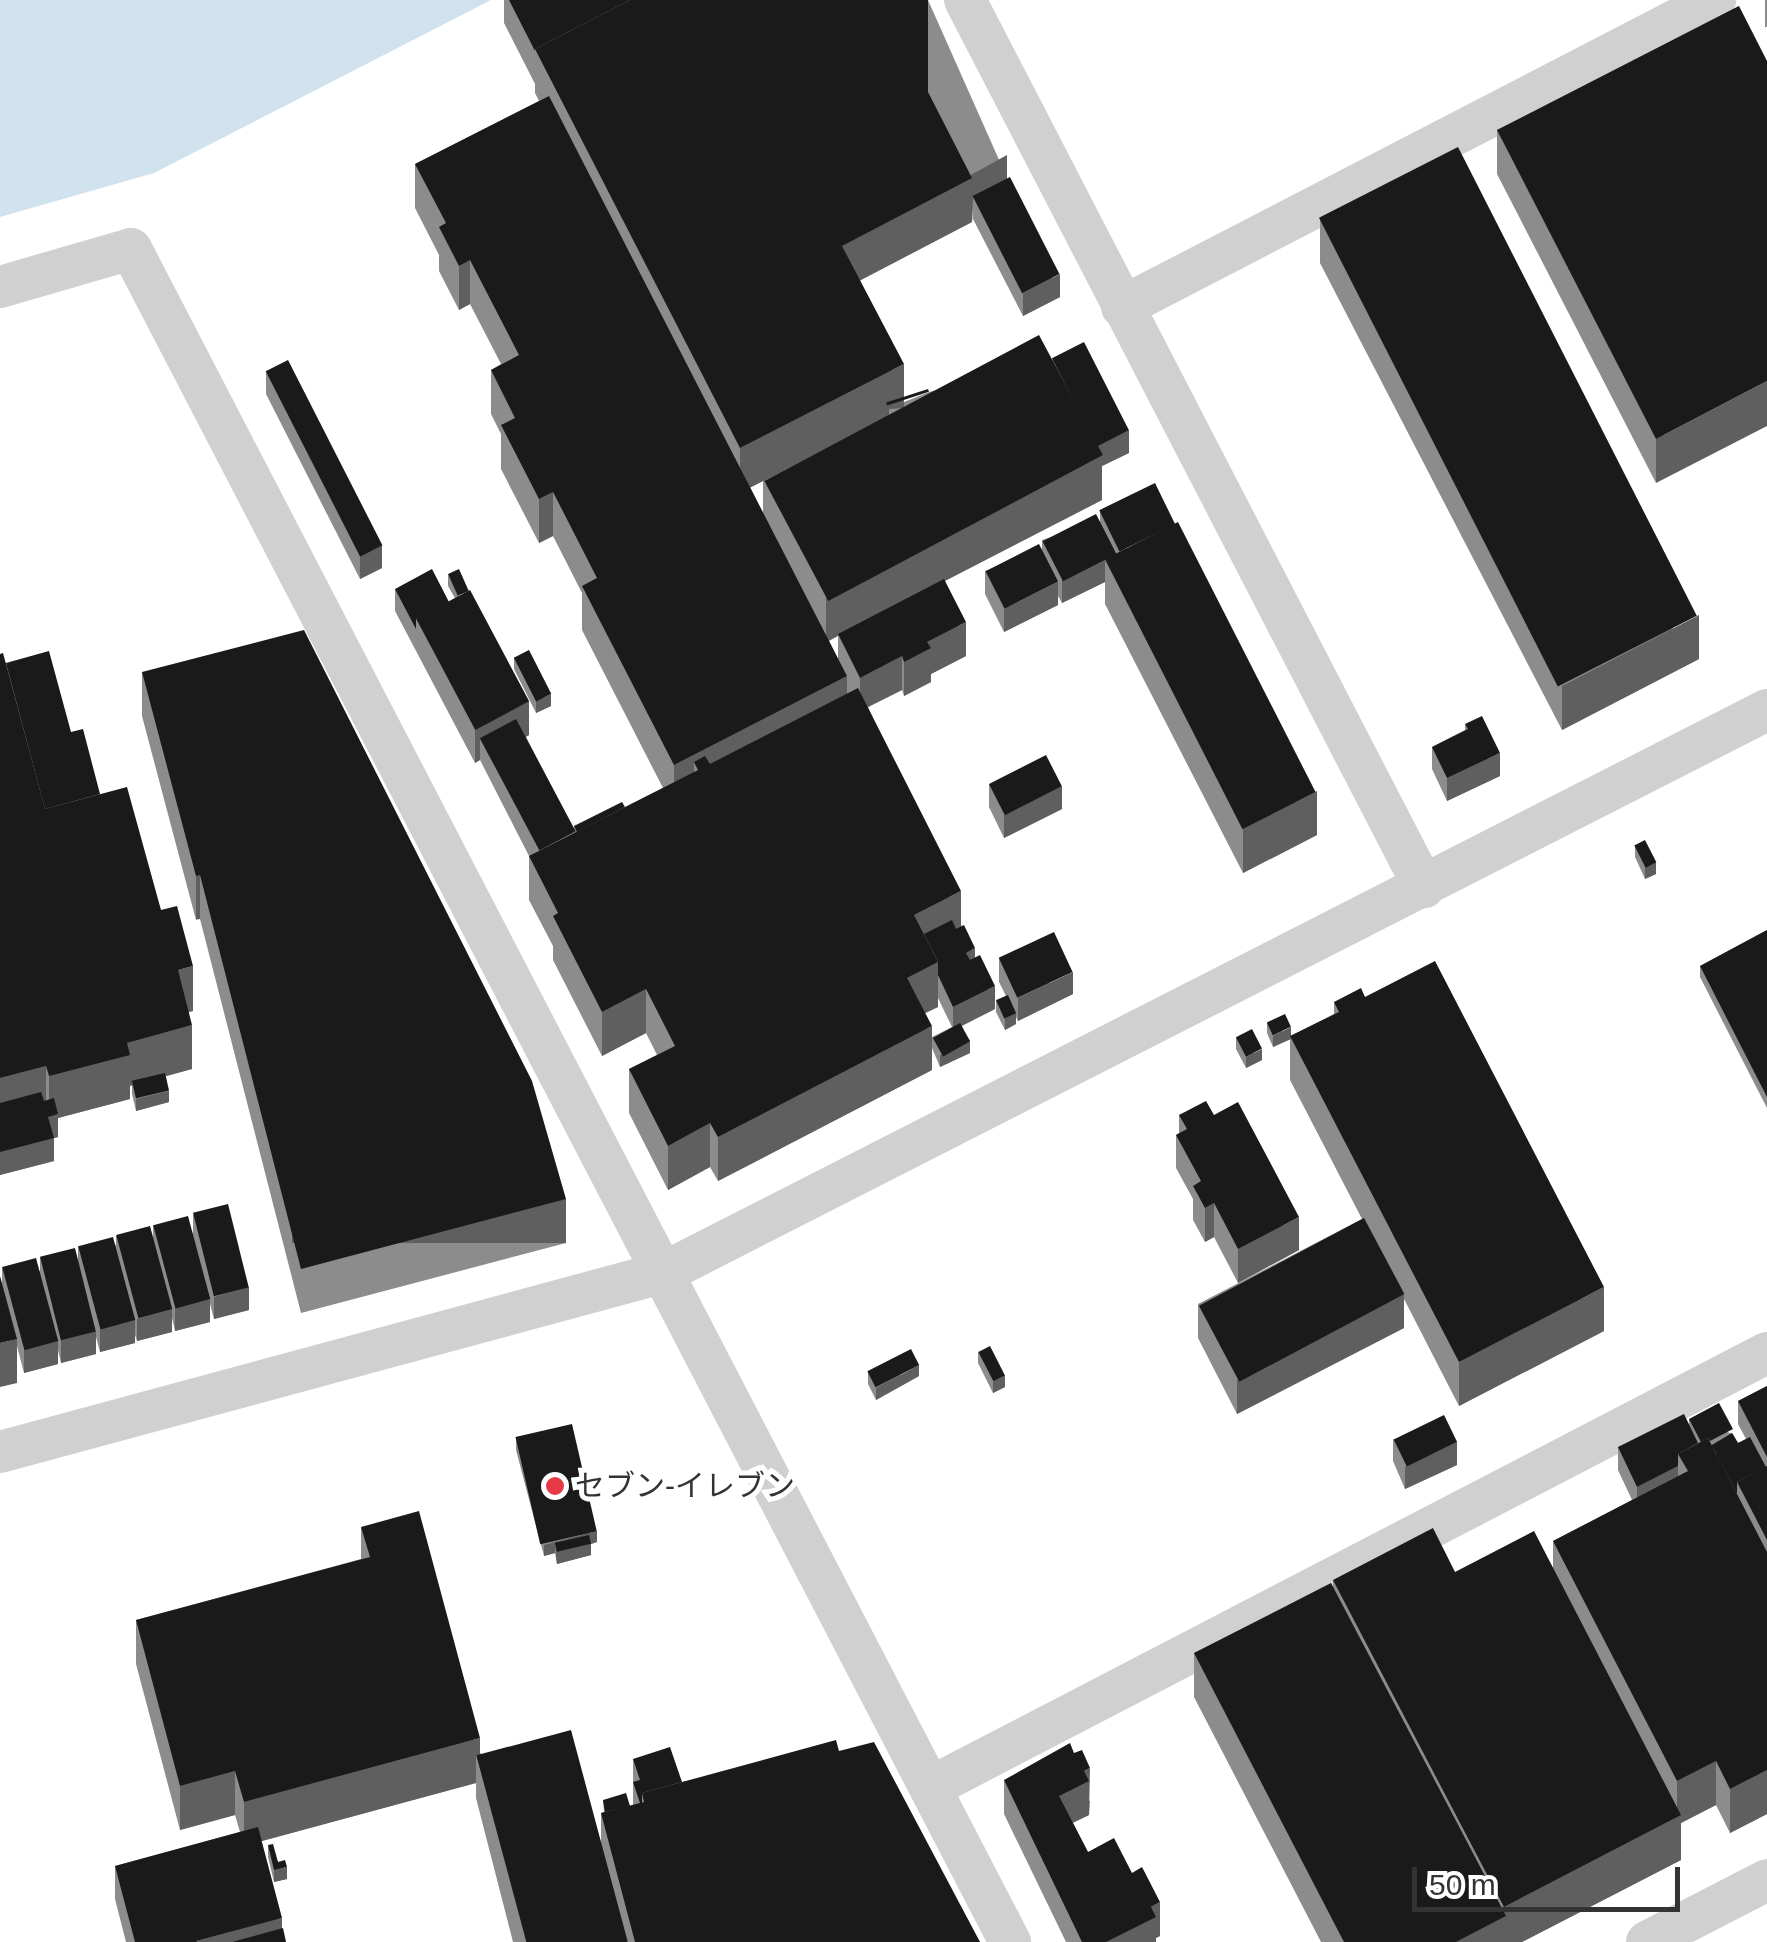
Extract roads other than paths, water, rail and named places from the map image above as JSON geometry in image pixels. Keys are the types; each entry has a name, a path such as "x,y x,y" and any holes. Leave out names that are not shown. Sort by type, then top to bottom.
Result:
{"street":[{"path":"965,0 1424,887"},
{"path":"1122,307 1715,0"},
{"path":"0,287 132,250 1010,1942"},
{"path":"0,1452 665,1272 1767,710"},
{"path":"931,1787 1767,1353"},
{"path":"1647,1942 1767,1880"}],"water":[{"path":"0,0 491,0 154,173 0,217"}],"place":[{"name":"セブン-イレブン","path":"555,1486"}]}
